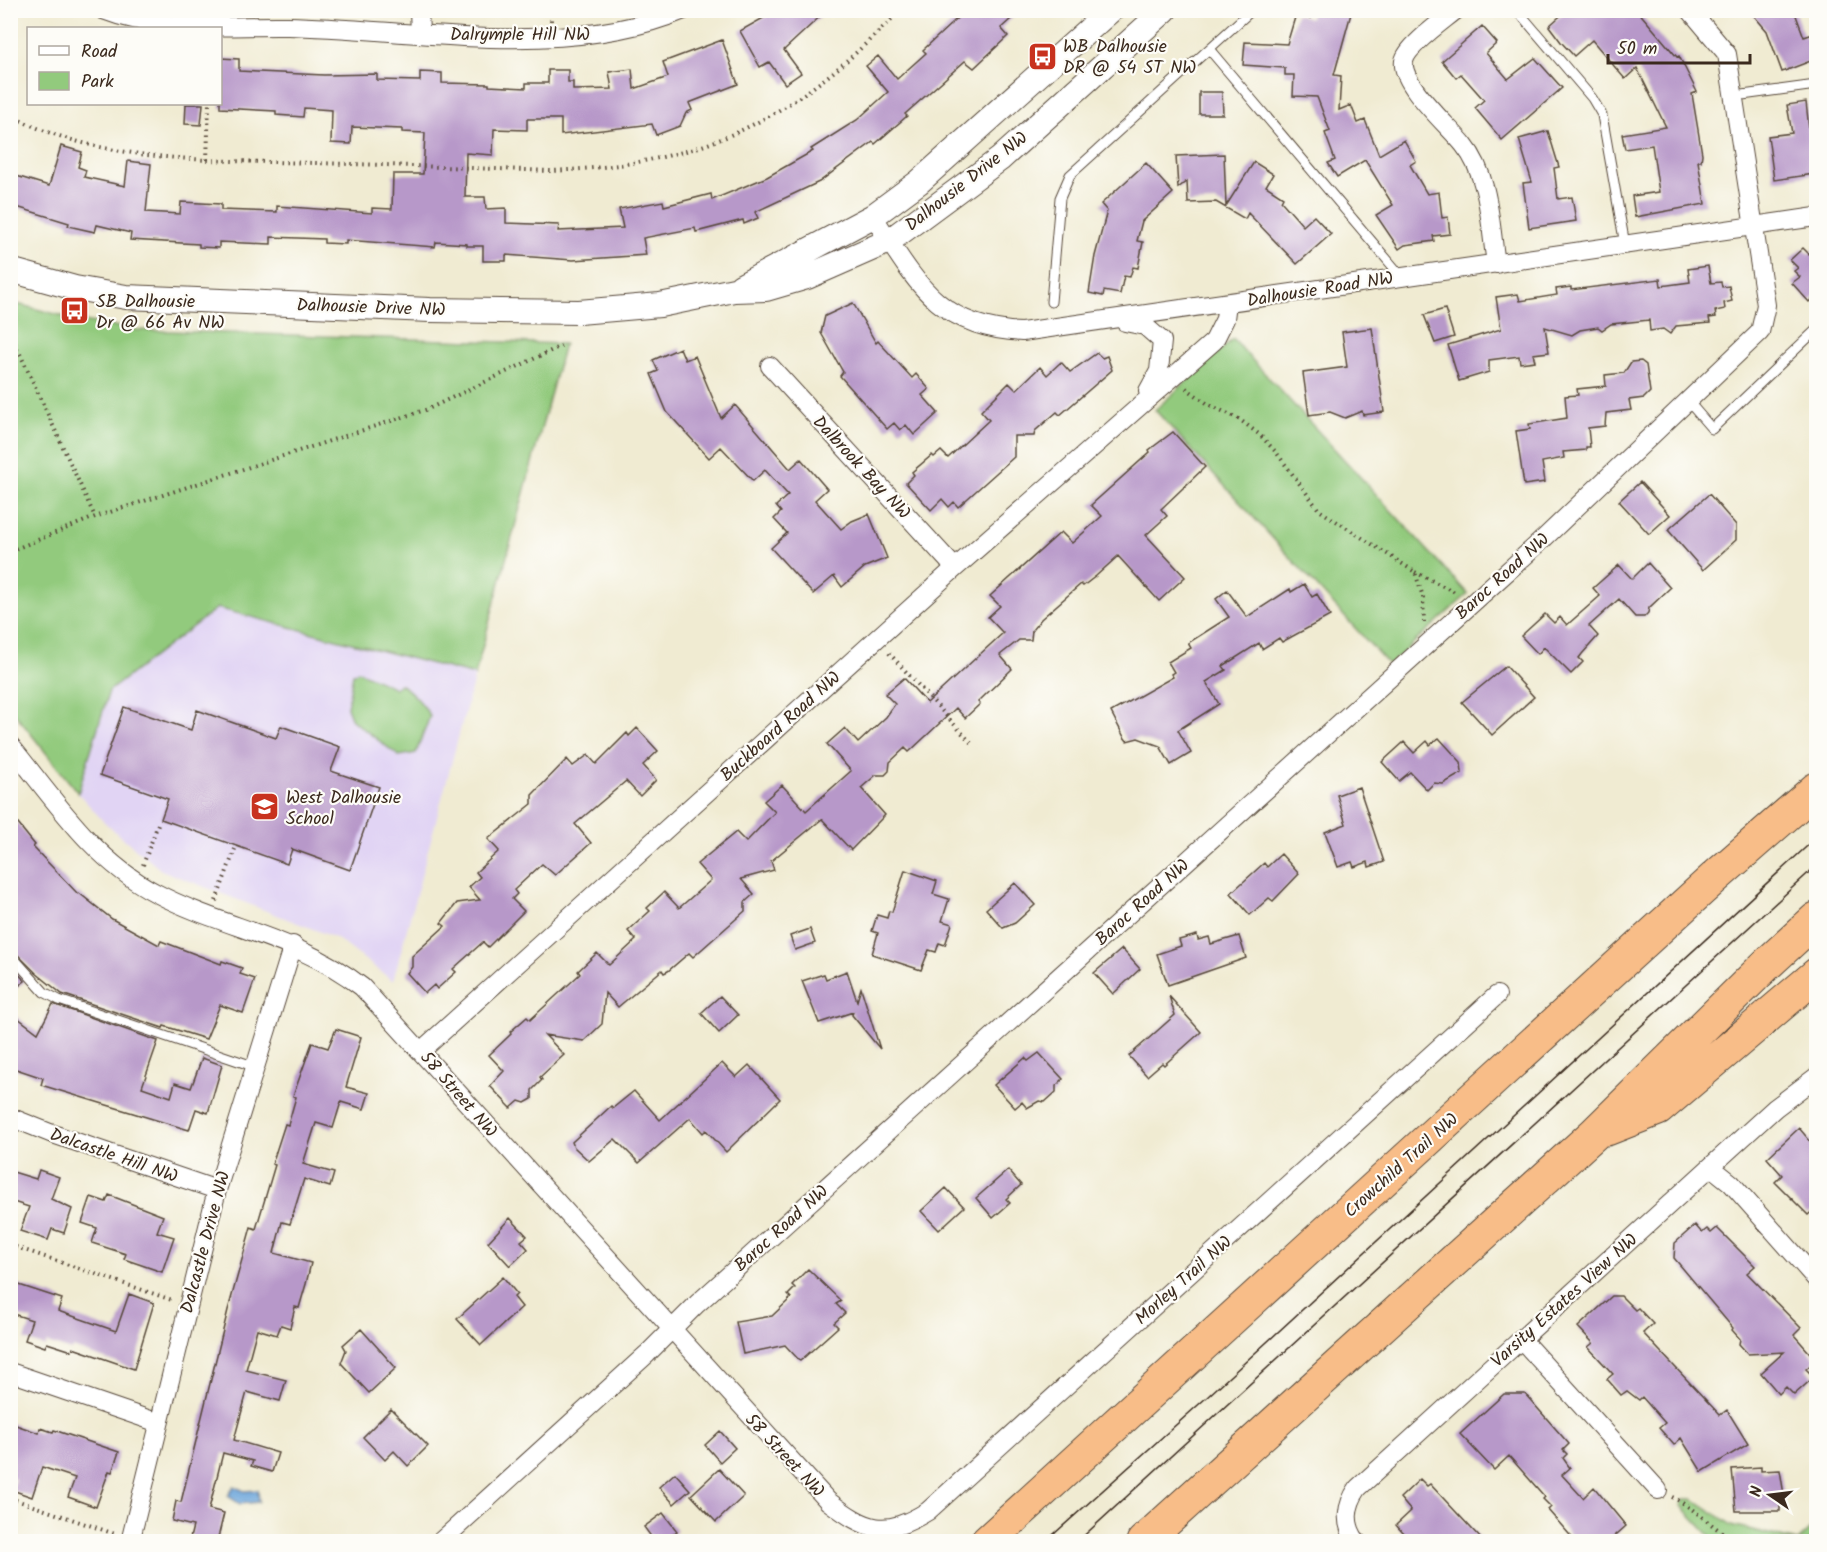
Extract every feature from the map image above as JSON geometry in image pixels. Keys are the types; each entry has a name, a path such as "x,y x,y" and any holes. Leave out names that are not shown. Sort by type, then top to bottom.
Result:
{"highway":[{"path":"1713,879 1743,837 1816,763"},
{"name":"Crowchild Trail NW","path":"987,1542 1713,879 1816,789"},
{"path":"1143,1542 1594,1134 1816,919"},
{"path":"1594,1134 1658,1109 1816,975"}],"street":[{"name":"Dalrymple Hill NW","path":"103,10 122,18 153,23 212,18 288,26 503,36 589,35 639,27 684,10"},
{"path":"419,10 420,33"},
{"name":"Dalhousie Drive NW","path":"734,290 873,216 919,182 1112,10"},
{"name":"Dalhousie Drive NW","path":"10,270 63,285 126,297 430,310 579,312 660,305 734,290 766,289 807,277 889,241 1000,159 1166,10"},
{"path":"1456,10 1411,49 1404,61 1404,69 1410,83 1465,147 1480,170 1496,264"},
{"path":"1690,10 1727,54 1754,226"},
{"name":"Dalhousie Road NW","path":"873,216 926,293 948,311 973,324 1022,332 1816,217"},
{"name":"Baroc Road NW","path":"440,1542 672,1331 705,1296 1539,543 1687,400 1755,338 1764,323 1766,305 1754,226"},
{"name":"Buckboard Road NW","path":"421,1051 955,568 1214,340 1225,319 1227,303"},
{"name":"Buckboard Road NW","path":"1112,320 1145,326 1162,341 1159,371 1141,403"},
{"name":"Dalbrook Bay NW","path":"770,366 955,568"},
{"name":"58 Street NW","path":"10,745 92,845 130,878 194,909 293,945 321,959 362,987 828,1501 854,1520"},
{"name":"Dalcastle Drive NW","path":"123,1538 159,1423 217,1190 293,945"},
{"name":"Morley Trail NW","path":"854,1520 870,1527 887,1530 907,1524 928,1511 1497,995"},
{"name":"Varsity Estates View NW","path":"1357,1542 1348,1525 1347,1510 1358,1488 1775,1108 1816,1077"},
{"name":"Dalcastle Hill NW","path":"10,1117 217,1190"},
{"path":"1711,1167 1731,1183 1816,1280"},
{"path":"1521,1340 1658,1490"},
{"path":"10,1372 159,1423"}],"lane":[{"path":"1051,302 1060,198 1070,175 1252,10"},
{"path":"1517,10 1592,98 1602,115 1625,245"},
{"path":"1209,49 1401,276"},
{"path":"1735,96 1816,85"},
{"path":"1687,400 1712,429 1816,330"},
{"path":"10,954 44,992 59,1000 256,1067"}],"path":[{"path":"10,116 90,146 128,153 207,160 551,171 608,168 663,159 702,148 749,127 782,109 821,83 902,10"},
{"path":"207,160 208,105"},
{"path":"10,333 95,517"},
{"path":"10,551 95,517 429,409 561,346"},
{"path":"1181,383 1190,392 1239,419 1260,435 1276,452 1319,510 1415,572 1465,595"},
{"path":"1415,572 1423,597 1424,626"},
{"path":"889,653 974,746"},
{"path":"142,868 158,824"},
{"path":"216,902 235,849"},
{"path":"10,1245 174,1301"},
{"path":"1658,1490 1683,1502 1725,1535 1740,1542"},
{"path":"10,1498 123,1538"}],"shaded area":[{"name":"West Dalhousie School","path":"217,608 475,675 393,981 336,938 161,870 104,822 78,793 109,691"}],"green space":[{"path":"13,303 83,321 138,330 564,344 475,675 217,608 109,691 78,793 11,709 10,305"},
{"path":"1233,339 1468,594 1389,665 1155,410"},
{"path":"358,671 395,688 400,684 414,694 424,706 430,716 416,753 399,756 352,720 347,707 353,674"},
{"path":"1684,1499 1693,1499 1732,1525 1797,1541 1715,1541 1681,1505"},
{"path":"1816,1524 1816,1541 1797,1541"}],"water":[{"path":"234,1486 244,1491 258,1490 259,1502 240,1504 228,1496"}],"building":[{"path":"762,10 827,10 784,50 801,73 785,84 769,62 760,67 740,31 767,16"},
{"path":"966,10 1021,10 1001,28 1008,36 974,68 965,61 875,144 873,142 819,182 755,212 758,218 744,224 743,220 696,232 695,228 643,238 646,255 573,260 506,255 506,261 483,261 483,246 467,246 467,244 436,242 435,247 346,240 346,244 324,243 324,239 271,237 271,244 219,242 219,248 199,247 199,244 130,240 131,233 97,225 95,232 68,226 69,223 10,205 10,174 49,186 61,146 82,152 78,167 86,170 84,177 125,186 128,161 151,164 146,212 180,214 181,202 221,204 221,210 277,212 277,206 372,213 372,208 392,209 393,174 423,174 425,133 402,132 402,129 352,127 351,144 331,143 332,110 304,108 303,117 276,115 276,111 220,108 222,105 222,58 239,59 239,71 324,75 377,74 377,80 420,81 420,72 442,73 442,83 526,88 526,83 548,83 548,70 568,70 568,82 573,82 573,90 612,89 609,72 632,69 634,89 668,77 663,62 722,40 738,84 689,103 692,110 686,113 680,126 656,135 652,124 561,135 561,119 527,119 527,130 494,129 493,155 466,153 465,197 485,197 486,209 506,208 506,223 559,225 558,231 623,228 619,209 663,201 664,206 711,194 712,200 767,177 813,151 811,149 857,120 888,92 866,66 878,56 897,79 926,53 923,50"},
{"path":"1312,10 1352,10 1334,75 1341,76 1339,110 1351,105 1358,123 1365,120 1379,155 1404,140 1416,161 1410,165 1427,194 1439,192 1442,218 1448,217 1450,234 1433,236 1434,241 1405,245 1399,249 1376,215 1393,205 1365,160 1337,177 1328,163 1335,160 1325,133 1330,131 1317,97 1293,96 1294,75 1285,75 1285,68 1243,65 1245,42 1287,44 1296,14 1310,18"},
{"path":"1567,10 1637,10 1677,57 1679,56 1697,92 1692,94 1702,154 1701,161 1698,161 1705,204 1635,217 1632,196 1659,192 1652,145 1625,149 1622,134 1666,127 1637,68 1625,79 1592,40 1574,56 1561,42 1549,26"},
{"path":"1749,10 1794,10 1804,37 1816,33 1816,59 1782,72 1767,31"},
{"path":"1482,26 1497,43 1486,53 1508,79 1535,58 1562,88 1502,140 1475,108 1484,100 1461,74 1456,78 1442,61"},
{"path":"1199,92 1222,92 1223,114 1199,114"},
{"path":"1806,102 1814,174 1774,180 1768,136 1792,133 1787,105"},
{"path":"186,105 203,105 201,125 185,124"},
{"path":"1548,131 1559,167 1554,168 1558,199 1572,197 1576,221 1529,228 1523,183 1532,182 1519,139"},
{"path":"1224,154 1226,206 1254,162 1273,174 1266,186 1283,197 1281,201 1303,226 1314,216 1331,234 1297,264 1248,213 1245,219 1216,202 1188,203 1187,181 1178,188 1176,156"},
{"path":"1146,163 1173,193 1142,221 1137,241 1143,242 1138,268 1133,267 1130,277 1124,276 1120,294 1104,291 1103,296 1089,293 1095,256 1107,211 1101,204"},
{"path":"1816,247 1816,295 1809,302 1792,283 1800,277 1794,271 1798,268 1790,260 1803,248 1809,254"},
{"path":"1708,266 1711,283 1721,282 1722,287 1729,286 1732,301 1724,303 1725,309 1715,311 1716,317 1709,318 1710,323 1676,326 1670,334 1663,329 1650,331 1649,320 1611,324 1602,330 1598,327 1580,330 1572,335 1545,327 1549,352 1533,354 1535,361 1520,363 1519,356 1489,360 1489,372 1459,381 1448,345 1501,329 1496,297 1518,294 1520,301 1557,295 1556,289 1571,287 1571,290 1660,279 1661,286 1690,282 1688,269"},
{"path":"853,303 876,343 878,341 912,378 916,374 929,389 922,395 938,413 914,435 906,425 900,430 894,423 887,429 840,376 843,372 821,333 825,316"},
{"path":"1445,309 1454,337 1435,343 1424,315"},
{"path":"1372,328 1384,412 1363,415 1362,411 1345,418 1330,412 1309,415 1303,373 1347,367 1342,332"},
{"path":"680,348 685,360 695,356 721,418 735,405 790,469 801,459 827,489 815,500 841,529 852,521 869,514 887,558 865,567 842,587 834,576 813,594 771,548 787,533 774,519 781,512 776,506 788,495 765,470 753,481 721,447 709,458 667,412 651,374 658,371 653,360"},
{"path":"1097,353 1102,358 1107,356 1112,370 1060,415 1057,412 1035,431 1034,436 1014,436 1014,457 958,507 954,502 949,507 942,499 931,510 906,483 914,475 912,472 932,455 934,457 941,451 948,458 989,420 981,411 1009,383 1016,390 1040,367 1047,375 1061,362 1070,372"},
{"path":"1641,361 1646,365 1650,392 1644,398 1629,400 1631,410 1606,413 1605,426 1588,428 1590,447 1586,447 1586,450 1563,452 1564,458 1542,462 1545,482 1524,485 1516,431 1530,429 1529,424 1567,418 1565,396 1578,395 1577,389 1606,386 1605,375 1624,373 1631,362"},
{"path":"1173,432 1205,467 1161,509 1167,516 1146,535 1185,577 1159,601 1118,556 1083,586 1081,584 1041,619 1032,630 1031,640 1019,640 1000,655 1012,669 965,718 956,708 909,752 905,748 890,762 889,771 885,775 876,775 861,788 885,815 851,850 822,819 771,861 774,870 741,879 754,894 745,902 745,911 693,957 689,953 668,971 664,973 662,970 618,1007 605,993 602,1024 584,1041 545,1035 564,1055 540,1077 542,1080 532,1090 532,1099 525,1103 519,1101 511,1108 490,1086 504,1071 489,1055 511,1034 510,1032 527,1017 530,1020 580,974 578,971 597,953 609,965 636,940 628,931 650,911 647,908 664,892 679,908 711,880 697,864 736,832 746,842 775,812 764,801 782,785 806,811 851,771 827,744 845,728 858,743 886,717 895,704 885,694 904,678 927,703 1003,633 988,617 1000,606 990,596 1061,532 1072,543 1102,516 1091,505 1150,452 1149,450"},
{"path":"1640,482 1670,515 1649,534 1619,501"},
{"path":"1709,494 1736,525 1736,540 1703,570 1668,530"},
{"path":"1648,563 1670,588 1649,608 1644,617 1635,617 1619,599 1589,626 1598,636 1579,658 1583,662 1571,674 1544,647 1538,654 1521,636 1545,614 1554,623 1560,617 1567,625 1600,596 1593,588 1619,565 1632,579"},
{"path":"1304,584 1312,597 1317,594 1330,616 1282,642 1279,638 1262,649 1259,643 1223,666 1226,670 1206,682 1219,704 1178,730 1191,753 1171,765 1160,746 1138,738 1127,741 1111,712 1173,677 1171,674 1174,672 1168,662 1191,648 1188,643 1229,617 1216,599 1227,590 1247,617 1290,589 1291,592"},
{"path":"1506,666 1534,697 1492,735 1462,702"},
{"path":"124,707 191,730 197,710 276,738 281,726 340,747 331,771 379,787 350,870 292,849 287,864 161,819 168,799 100,775"},
{"path":"637,728 658,751 643,765 656,780 640,796 626,781 575,824 591,843 555,875 542,864 514,890 517,894 512,899 524,911 488,947 483,942 453,969 456,972 437,989 434,985 425,993 407,973 412,967 412,956 445,926 441,923 457,903 480,900 469,887 480,877 476,872 499,851 488,839 532,804 532,795 567,759 573,766 588,755 596,764 627,733 629,736"},
{"path":"1439,738 1461,762 1462,773 1443,784 1434,783 1427,790 1410,772 1399,781 1382,762 1404,742 1414,753 1427,741 1430,745"},
{"path":"1359,787 1384,862 1369,867 1368,862 1354,867 1352,862 1338,867 1325,832 1346,824 1337,795"},
{"path":"10,814 35,845 33,847 78,894 112,919 159,945 161,941 221,964 222,961 242,968 240,974 255,979 243,1013 220,1005 206,1039 164,1026 163,1028 62,994 36,973 10,947"},
{"path":"1281,854 1299,874 1273,901 1269,898 1250,915 1231,893 1264,863 1267,867"},
{"path":"905,870 937,881 933,894 949,899 942,921 952,924 945,945 939,943 936,952 929,950 921,970 872,954 878,933 872,931 877,915 887,918 889,911 892,912"},
{"path":"1015,883 1035,905 1015,923 1003,928 986,909"},
{"path":"810,929 815,943 795,950 790,936"},
{"path":"1197,935 1198,940 1209,937 1211,944 1239,936 1246,958 1168,985 1157,954 1181,946 1179,940"},
{"path":"1122,949 1140,969 1113,994 1094,973"},
{"path":"10,965 25,981 10,993"},
{"path":"847,971 857,1001 861,988 880,1049 852,1015 853,1012 819,1023 802,981 824,974 826,979"},
{"path":"720,996 738,1015 719,1033 701,1013"},
{"path":"1169,996 1201,1032 1164,1065 1162,1063 1147,1076 1129,1056 1175,1015"},
{"path":"53,1004 158,1041 142,1087 171,1097 175,1083 191,1088 202,1058 222,1065 208,1113 196,1109 189,1130 41,1085 43,1078 10,1067 10,1012 38,1033"},
{"path":"336,1029 361,1037 346,1087 369,1093 364,1109 341,1102 333,1128 316,1123 303,1164 334,1173 330,1187 304,1179 290,1224 282,1222 274,1253 311,1263 306,1284 299,1308 295,1307 290,1328 281,1325 277,1335 257,1329 246,1370 286,1380 280,1401 247,1392 234,1440 278,1453 272,1472 251,1466 253,1461 223,1453 209,1509 224,1513 217,1542 189,1542 193,1526 172,1521 176,1501 181,1502 228,1310 251,1227 256,1229 275,1165 272,1164 285,1124 288,1125 296,1097 293,1096 312,1043 328,1048"},
{"path":"1039,1053 1063,1079 1056,1086 1056,1092 1045,1102 1039,1101 1027,1108 1022,1102 1015,1108 994,1085 1025,1058 1028,1061"},
{"path":"722,1063 736,1077 749,1065 780,1099 726,1152 706,1130 703,1133 690,1118 639,1163 615,1139 589,1161 574,1147 572,1142 611,1106 613,1108 634,1091 660,1120"},
{"path":"1799,1128 1816,1148 1816,1208 1808,1215 1775,1182 1782,1175 1767,1158"},
{"path":"39,1170 59,1177 51,1199 72,1209 64,1233 52,1229 48,1240 20,1231 29,1207 10,1201 10,1171 36,1179"},
{"path":"1008,1170 1021,1185 1006,1199 1010,1203 993,1218 976,1198"},
{"path":"946,1188 964,1207 939,1230 921,1211"},
{"path":"109,1195 163,1216 157,1232 174,1237 162,1272 124,1259 126,1254 92,1243 97,1228 82,1223 91,1197 106,1202"},
{"path":"510,1218 527,1236 521,1241 528,1249 510,1266 488,1242"},
{"path":"1695,1225 1702,1233 1707,1229 1711,1233 1717,1228 1755,1266 1747,1273 1801,1328 1794,1335 1816,1360 1806,1369 1814,1377 1794,1395 1786,1387 1779,1394 1761,1373 1784,1352 1748,1354 1739,1344 1740,1339 1732,1330 1733,1328 1674,1258 1675,1243"},
{"path":"808,1269 841,1301 836,1304 845,1313 834,1323 838,1327 800,1361 785,1345 743,1354 736,1322 772,1316 791,1298 788,1295 795,1288 792,1285"},
{"path":"503,1277 517,1294 514,1297 522,1307 481,1345 457,1319"},
{"path":"10,1282 62,1299 58,1311 116,1331 129,1294 154,1303 134,1369 73,1348 72,1351 47,1343 45,1347 25,1340 32,1320 10,1313"},
{"path":"1612,1296 1621,1296 1635,1310 1638,1308 1653,1324 1643,1333 1720,1415 1727,1410 1748,1444 1702,1472 1681,1438 1674,1445 1659,1428 1665,1423 1642,1397 1639,1400 1627,1391 1621,1395 1607,1379 1613,1374 1588,1347 1593,1343 1578,1327"},
{"path":"361,1329 396,1368 369,1393 341,1363 346,1350 343,1345"},
{"path":"1504,1394 1525,1394 1569,1444 1563,1450 1567,1454 1563,1458 1570,1468 1562,1475 1583,1498 1594,1487 1626,1526 1608,1542 1576,1542 1548,1510 1551,1507 1543,1499 1545,1497 1509,1456 1494,1470 1460,1434"},
{"path":"391,1409 428,1446 408,1466 394,1451 385,1460 363,1437"},
{"path":"10,1423 39,1433 40,1428 53,1432 54,1430 119,1452 112,1472 109,1471 96,1507 68,1497 75,1478 42,1467 32,1497 12,1490 15,1479 10,1477"},
{"path":"720,1431 735,1448 720,1462 705,1445"},
{"path":"1761,1467 1761,1471 1780,1470 1784,1495 1780,1500 1780,1511 1736,1511 1732,1469"},
{"path":"719,1469 744,1496 716,1522 691,1495"},
{"path":"675,1473 690,1490 674,1504 659,1487"},
{"path":"1420,1479 1427,1486 1430,1484 1484,1542 1411,1542 1396,1525 1411,1511 1400,1498"},
{"path":"663,1513 677,1531 663,1542 655,1542 644,1527"}],"tram line":[{"path":"1045,1542 1206,1398 1816,838"},
{"path":"1077,1542 1816,866"}],"place":[{"name":"WB Dalhousie DR @ 54 ST NW","path":"1042,56"},
{"name":"SB Dalhousie Dr @ 66 Av NW","path":"75,311"},
{"name":"West Dalhousie School","path":"265,807"}]}
